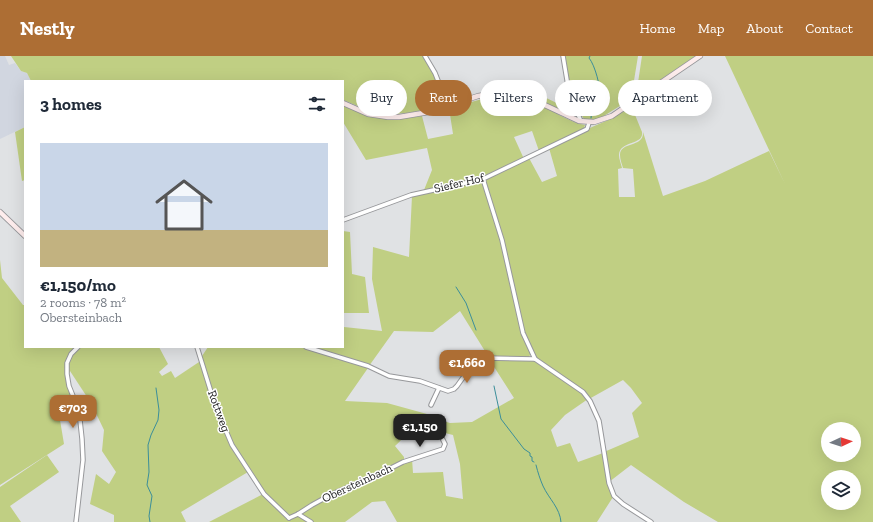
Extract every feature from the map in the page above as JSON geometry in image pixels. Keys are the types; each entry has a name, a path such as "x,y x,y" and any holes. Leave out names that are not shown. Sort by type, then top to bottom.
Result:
{"main road":[{"path":"472,99 489,94 511,94 534,100 579,121 589,123 600,121 612,116 700,56"},
{"path":"344,103 368,114 388,117 415,114"},
{"path":"0,212 24,235"}],"street":[{"path":"425,56 438,80"},
{"path":"563,56 569,92 580,119 579,121"},
{"name":"Siefer Hof","path":"344,220 411,195 483,179 587,129 589,123"},
{"path":"483,179 502,240 523,333 535,359 583,392 590,401 599,421 609,483 614,496 623,504 651,522"},
{"path":"76,522 83,460 82,439 79,411 69,386 67,363 71,354 77,348"},
{"name":"Rottweg","path":"197,348 215,405 232,445 248,471 268,498 288,520"},
{"path":"309,348 368,366 389,376 420,381 448,391 454,389 472,365 485,358 496,357 535,359"},
{"path":"431,405 439,388"},
{"name":"Obersteinbach","path":"298,514 332,494 403,462 442,449 445,444 438,430"},
{"path":"288,520 298,514 310,522"}],"shaded area":[{"path":"0,56 5,56 9,65 15,63 21,71 27,73 30,80 24,80 24,127 0,139"}],"green space":[{"path":"11,56 425,56 437,80 415,80 415,112 407,113 407,80 356,80 356,105 344,100 344,80 30,80 27,73 21,71"},
{"path":"564,56 638,56 634,80 618,80 618,107 610,112 610,80 568,80"},
{"path":"642,56 696,56 660,80 638,80"},
{"path":"725,56 873,56 873,522 718,522 684,502 631,465 609,482 604,452 639,437 632,413 642,403 623,380 589,399 536,358 523,333 503,240 484,179 529,158 542,182 557,176 549,148 618,114 618,116 635,116 642,132 642,136 639,139 620,150 619,157 622,168 618,169 619,197 635,197 633,169 623,168 620,155 624,148 640,140 642,137 643,132 663,196 705,181 769,151 785,184"},
{"path":"547,98 555,102 555,107 547,103"},
{"path":"480,100 480,116 547,116 547,108 555,112 555,116 562,116 585,125 584,128 539,151 532,131 514,137 524,159 483,178 424,190 432,170 427,148 366,160 344,124 344,106 356,110 356,116 400,118 422,116 428,139 453,134 450,116 472,116 472,102"},
{"path":"582,116 604,116 599,119 584,119"},
{"path":"24,128 24,180 22,181 15,132"},
{"path":"482,180 501,241 522,334 531,353 529,357 488,356 460,311 433,332 394,331 369,366 312,348 344,348 344,327 382,331 372,279 373,247 409,257 412,196"},
{"path":"344,231 350,232 352,274 365,277 369,313 344,313"},
{"path":"0,260 2,278 24,305 24,348 76,348 70,354 66,374 77,407 59,414 64,444 0,485"},
{"path":"78,348 160,348 168,364 159,372 162,376 171,371 175,378 202,360 207,375 202,356 207,348 306,348 368,368 345,401 387,403 427,414 430,420 420,423 395,446 404,457 404,460 331,493 289,517 272,502 248,472 181,512 186,522 114,522 114,515 90,504 96,474 109,484 116,472 102,451 104,430 91,403 70,371 68,377 69,360"},
{"path":"489,359 535,360 582,393 588,399 565,415 551,430 557,447 570,443 578,462 603,453 613,497 597,522 397,522 385,501 372,502 345,522 209,522 263,494 288,519 332,494 412,459 413,473 443,472 446,496 463,499 460,464 453,435 441,432 433,418 450,423 472,422 514,398"},
{"path":"47,455 59,472 10,506 21,522 0,522 0,487"}],"waterway":[{"path":"590,56 589,58 599,83 600,93 600,97 596,101 592,111 591,118"},
{"path":"456,287 466,303 476,330"},
{"path":"494,386 501,419 524,449 530,453 532,461 534,462"},
{"path":"150,522 149,516 152,496 147,485 149,472 148,445 158,420 159,410 156,388"},
{"path":"536,465 545,491 559,512 561,522"}]}
